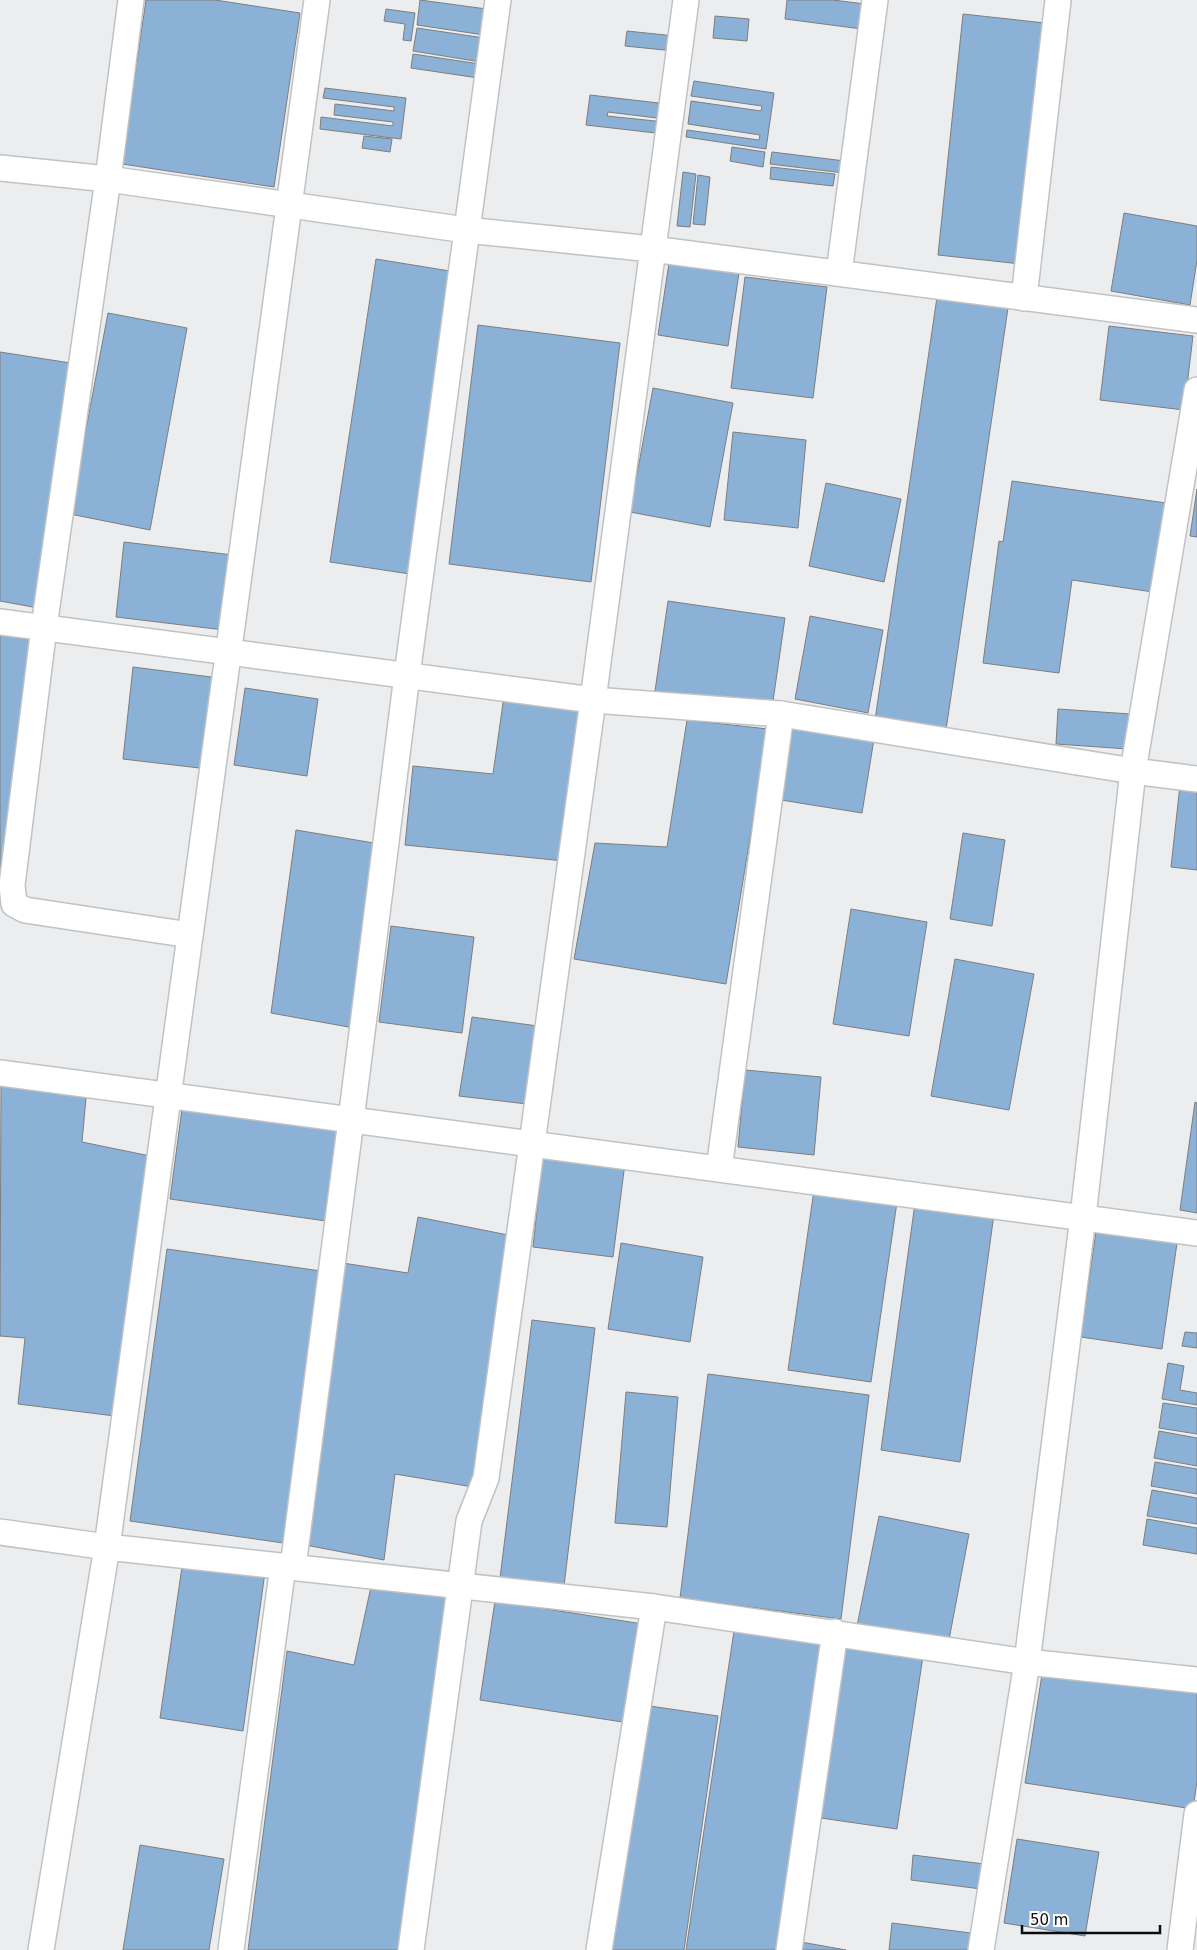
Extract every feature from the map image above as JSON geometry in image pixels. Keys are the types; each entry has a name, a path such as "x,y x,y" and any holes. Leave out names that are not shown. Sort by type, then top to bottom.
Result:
{"street":[{"path":"131,0 108,179 44,627 12,885 14,904 25,910 190,935"},
{"path":"41,1950 106,1547 317,0"},
{"path":"231,1950 288,1567 351,1120 406,675 498,0"},
{"path":"411,1950 469,1521 486,1478 593,700 686,0"},
{"path":"839,273 875,0"},
{"path":"1024,298 1058,0"},
{"path":"0,168 108,179 466,230 652,249 1197,320"},
{"path":"981,1950 1027,1662 1083,1217 1133,771 1197,390"},
{"path":"0,622 593,700 782,714 1133,771 1197,779"},
{"path":"719,1169 782,714"},
{"path":"0,1073 1197,1233"},
{"path":"0,1532 106,1547 654,1607 835,1632 1027,1662 1197,1680"},
{"path":"599,1950 654,1607"},
{"path":"789,1950 835,1632"},
{"path":"1180,1950 1197,1814"}],"building":[{"path":"146,0 215,0 300,13 274,187 122,164"},
{"path":"420,0 494,10 491,36 417,25"},
{"path":"787,0 833,0 865,4 862,29 785,19"},
{"path":"386,9 415,13 411,41 403,40 405,24 384,21"},
{"path":"963,14 1045,23 1021,264 938,255"},
{"path":"715,16 749,19 747,41 713,38"},
{"path":"417,28 491,39 487,63 413,51"},
{"path":"627,31 675,36 674,51 625,46"},
{"path":"413,54 487,65 485,79 411,68"},
{"path":"694,81 774,93 766,149 686,137 687,130 759,140 760,135 688,124 691,101 761,111 762,106 691,96"},
{"path":"325,88 406,98 401,139 320,129 321,117 393,126 393,122 334,115 335,104 394,111 394,107 323,98"},
{"path":"590,95 667,104 665,119 608,112 607,116 665,122 664,134 586,125"},
{"path":"364,136 392,139 390,152 362,148"},
{"path":"732,147 765,152 763,167 730,161"},
{"path":"772,152 845,161 844,173 770,164"},
{"path":"771,167 835,174 833,186 770,179"},
{"path":"683,172 696,174 690,227 677,226"},
{"path":"698,175 710,177 705,225 693,224"},
{"path":"1124,213 1197,226 1197,260 1190,305 1111,291"},
{"path":"376,259 456,272 410,574 330,562"},
{"path":"669,263 739,273 728,346 658,335"},
{"path":"745,277 827,287 813,398 731,388"},
{"path":"937,297 1008,308 946,730 875,720"},
{"path":"108,313 187,328 150,530 70,514"},
{"path":"478,325 620,343 591,582 449,564"},
{"path":"1109,326 1193,336 1184,410 1100,400"},
{"path":"0,352 77,364 38,608 0,601"},
{"path":"653,388 733,403 710,527 630,512"},
{"path":"733,432 806,440 798,528 724,520"},
{"path":"1012,481 1166,503 1153,592 1072,580 1059,673 983,663 999,541 1003,542"},
{"path":"826,483 901,499 884,582 809,566"},
{"path":"1197,489 1197,537 1190,536"},
{"path":"124,542 233,555 224,630 116,617"},
{"path":"668,601 785,618 772,708 655,691"},
{"path":"810,616 883,630 868,713 795,699"},
{"path":"0,634 39,641 0,871"},
{"path":"133,667 219,678 208,769 123,759"},
{"path":"245,688 318,699 307,776 234,765"},
{"path":"504,696 582,708 564,861 405,845 413,766 493,774"},
{"path":"1058,709 1130,714 1128,749 1056,744"},
{"path":"687,720 768,729 726,984 574,959 595,843 667,847"},
{"path":"793,726 874,739 862,813 781,800"},
{"path":"1180,785 1197,787 1197,870 1171,867"},
{"path":"296,830 380,844 354,1028 271,1013"},
{"path":"963,833 1005,840 992,926 950,919"},
{"path":"851,909 927,922 909,1036 833,1024"},
{"path":"391,926 474,937 462,1033 379,1022"},
{"path":"955,959 1034,974 1009,1110 931,1096"},
{"path":"472,1017 545,1027 535,1105 459,1096"},
{"path":"745,1070 821,1077 814,1155 738,1147"},
{"path":"1,1079 87,1087 82,1142 155,1157 115,1416 18,1404 25,1338 0,1336"},
{"path":"1195,1102 1197,1103 1197,1213 1180,1210"},
{"path":"182,1109 338,1131 326,1221 170,1199"},
{"path":"543,1153 625,1163 613,1257 533,1247"},
{"path":"814,1190 897,1202 871,1382 788,1370"},
{"path":"915,1203 994,1214 960,1462 881,1450"},
{"path":"418,1217 508,1235 479,1488 395,1474 384,1560 300,1544 336,1262 408,1273"},
{"path":"1097,1224 1178,1236 1162,1349 1081,1337"},
{"path":"621,1243 703,1257 690,1342 608,1329"},
{"path":"167,1249 328,1272 290,1544 130,1521"},
{"path":"532,1320 595,1328 564,1586 500,1578"},
{"path":"1185,1332 1197,1333 1197,1348 1182,1346"},
{"path":"1168,1363 1184,1366 1180,1390 1197,1393 1197,1405 1162,1399"},
{"path":"708,1374 869,1395 841,1619 680,1598"},
{"path":"626,1392 678,1397 667,1527 615,1523"},
{"path":"1163,1403 1197,1408 1197,1434 1159,1428"},
{"path":"1159,1431 1197,1438 1197,1466 1154,1458"},
{"path":"1155,1462 1197,1469 1197,1494 1151,1486"},
{"path":"1152,1490 1197,1498 1197,1524 1147,1516"},
{"path":"879,1516 969,1534 948,1645 857,1626"},
{"path":"1147,1519 1197,1528 1197,1554 1143,1545"},
{"path":"183,1560 265,1572 243,1731 160,1718"},
{"path":"372,1582 449,1596 399,1950 248,1950 287,1651 354,1665"},
{"path":"495,1601 643,1624 629,1723 480,1700"},
{"path":"734,1631 829,1645 784,1950 686,1950"},
{"path":"840,1643 923,1656 897,1829 814,1817"},
{"path":"1043,1668 1197,1692 1197,1781 1193,1809 1025,1783"},
{"path":"643,1705 718,1716 684,1950 608,1950"},
{"path":"1017,1839 1099,1852 1085,1936 1004,1923"},
{"path":"140,1845 224,1859 209,1950 123,1950"},
{"path":"913,1855 992,1865 989,1890 911,1880"},
{"path":"892,1923 971,1933 970,1950 889,1950"},
{"path":"801,1942 846,1950 800,1950"}]}
